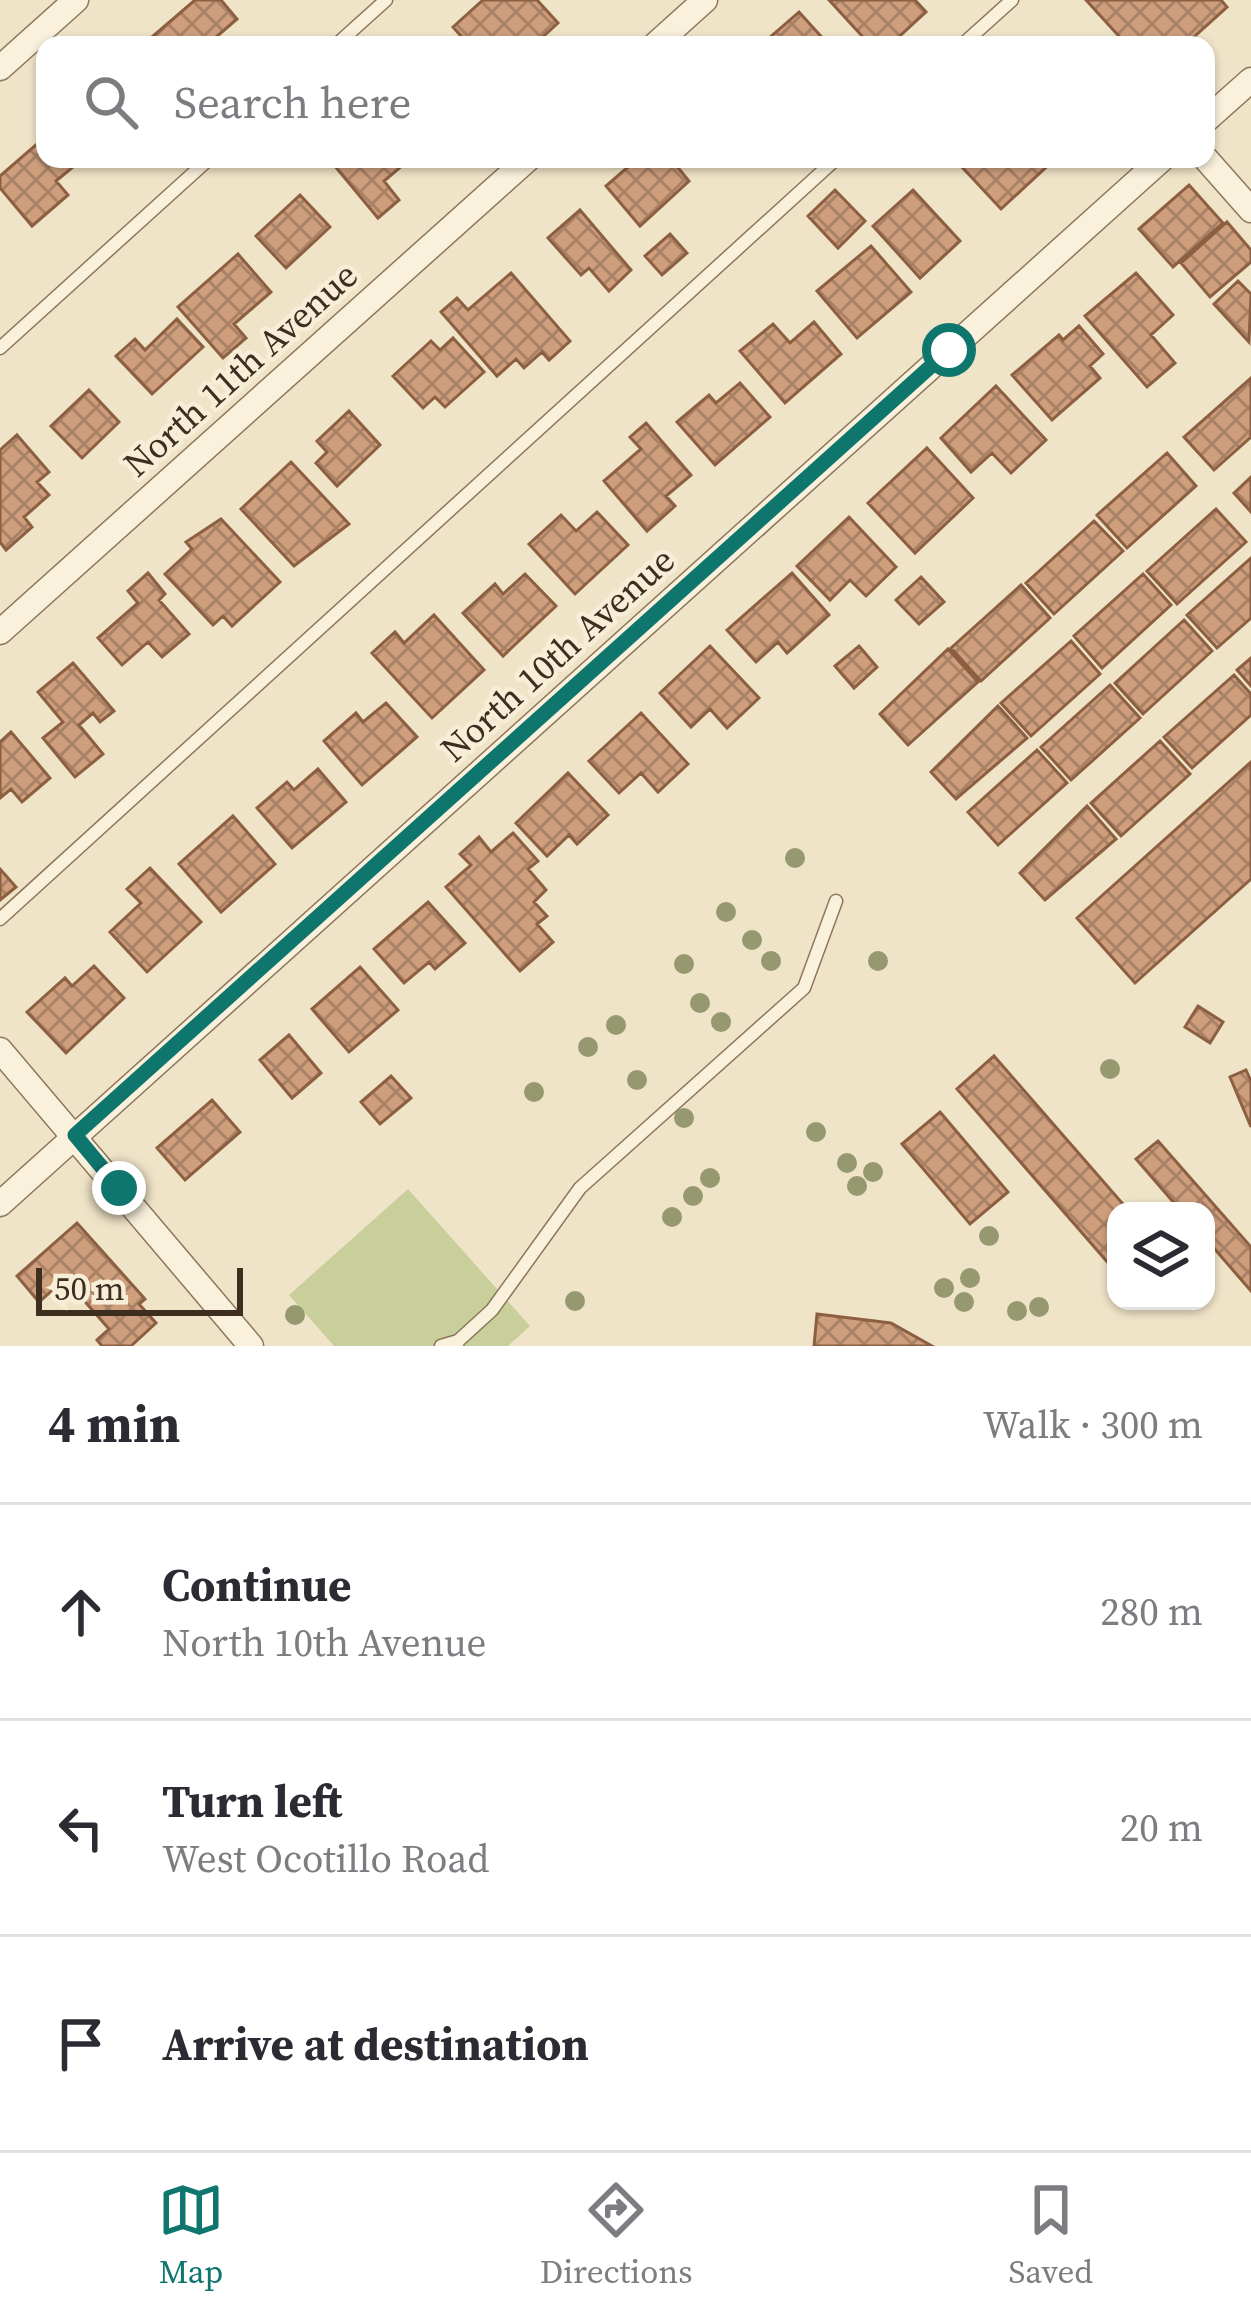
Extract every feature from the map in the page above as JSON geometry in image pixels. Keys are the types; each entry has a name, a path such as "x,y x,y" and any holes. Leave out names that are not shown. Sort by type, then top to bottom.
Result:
{"street":[{"path":"0,68 76,0"},
{"path":"665,36 705,0"},
{"path":"1215,112 1251,80"},
{"name":"North 11th Avenue","path":"0,632 518,168"},
{"name":"North 10th Avenue","path":"0,1204 1152,168"},
{"path":"1214,168 1251,210"},
{"path":"0,1051 251,1346"}],"lane":[{"path":"346,36 386,0"},
{"path":"972,36 1012,0"},
{"path":"0,348 199,168"},
{"path":"0,919 826,168"},
{"path":"440,1346 457,1343 492,1310 580,1188 804,988 836,901"}],"green space":[{"path":"408,1189 530,1326 508,1346 334,1346 289,1295"}],"building":[{"path":"195,0 221,0 237,19 217,36 153,36"},
{"path":"483,0 537,0 558,23 544,36 461,36 453,27"},
{"path":"829,0 915,0 926,12 900,36 862,36"},
{"path":"1086,0 1221,0 1227,7 1195,36 1119,36"},
{"path":"799,12 821,36 771,36"},
{"path":"36,145 36,168 72,168 56,181 68,195 32,226 0,188 0,176"},
{"path":"336,168 399,168 384,181 399,200 378,218"},
{"path":"627,168 678,168 689,181 640,226 606,186"},
{"path":"963,168 1045,168 1001,209"},
{"path":"1189,185 1223,223 1173,267 1139,229"},
{"path":"835,190 865,221 838,248 808,216"},
{"path":"913,190 960,241 920,278 873,226"},
{"path":"300,195 330,227 286,268 256,236"},
{"path":"580,210 631,270 609,291 589,268 581,275 548,238"},
{"path":"1227,222 1251,250 1251,262 1210,297 1181,263"},
{"path":"670,234 687,253 662,275 645,256"},
{"path":"871,246 911,292 857,338 817,291"},
{"path":"238,254 271,292 234,324 246,338 223,358 178,307"},
{"path":"511,273 570,341 549,360 542,352 524,368 516,359 497,376 441,312 457,298 468,310"},
{"path":"1136,273 1173,315 1151,335 1175,363 1147,387 1085,316"},
{"path":"1238,281 1251,294 1249,342 1214,304"},
{"path":"177,319 203,347 152,394 116,356 135,339 145,350"},
{"path":"814,322 841,354 785,403 740,351 773,324 790,343"},
{"path":"1079,326 1103,354 1090,366 1100,378 1052,420 1012,375 1059,335 1063,340"},
{"path":"453,338 484,372 445,407 435,397 423,408 393,376 431,341 440,350"},
{"path":"1251,378 1251,437 1214,470 1184,437"},
{"path":"740,383 770,417 715,465 677,422 709,395 716,403"},
{"path":"996,386 1046,440 1011,473 992,453 971,472 941,438"},
{"path":"89,390 119,422 82,458 51,426"},
{"path":"349,411 380,445 337,486 316,463 327,452 317,441"},
{"path":"646,423 691,475 666,496 675,506 647,531 604,481 641,449 630,437"},
{"path":"17,435 49,472 37,482 49,495 24,517 32,527 6,550 0,542 0,450"},
{"path":"927,448 973,498 915,553 868,503"},
{"path":"1167,453 1196,486 1127,548 1097,515"},
{"path":"291,462 349,524 294,566 241,509"},
{"path":"1251,477 1251,512 1234,493"},
{"path":"1216,509 1246,542 1177,604 1147,571"},
{"path":"597,512 628,545 575,594 529,544 561,515 576,531"},
{"path":"849,517 896,567 866,596 850,580 830,600 797,566"},
{"path":"221,519 280,582 232,626 223,616 213,625 165,574 192,549 186,542"},
{"path":"1094,521 1123,551 1054,614 1026,583"},
{"path":"1251,558 1251,618 1217,648 1187,615"},
{"path":"148,573 165,594 159,600 189,634 162,657 148,642 122,665 98,638 138,603 128,591"},
{"path":"792,573 829,615 787,653 778,642 756,662 727,630"},
{"path":"525,574 556,606 503,656 463,613 495,584 503,594"},
{"path":"1143,574 1171,605 1102,668 1074,636"},
{"path":"921,577 944,602 919,624 896,600"},
{"path":"1021,585 1050,618 981,681 951,648"},
{"path":"434,615 484,670 432,718 372,653 395,632 404,643"},
{"path":"1184,620 1212,651 1143,714 1115,683"},
{"path":"1071,641 1100,674 1031,736 1001,703"},
{"path":"710,646 759,698 727,728 710,709 691,727 660,693"},
{"path":"859,646 877,667 854,688 835,666"},
{"path":"948,649 978,682 908,745 880,714"},
{"path":"1251,658 1251,686 1237,670"},
{"path":"73,663 114,711 100,722 93,713 79,725 103,754 75,777 43,738 63,722 38,692"},
{"path":"1234,675 1251,694 1251,715 1192,768 1164,737"},
{"path":"1110,685 1140,718 1071,780 1041,747"},
{"path":"386,703 417,737 362,785 324,741 356,713 363,722"},
{"path":"998,706 1027,738 956,799 931,772"},
{"path":"641,713 688,764 658,792 641,773 619,793 589,761"},
{"path":"11,732 50,778 22,802 11,789 0,798 0,742"},
{"path":"1160,741 1190,774 1121,836 1091,803"},
{"path":"1037,750 1067,783 998,845 968,812"},
{"path":"1251,762 1251,879 1135,983 1077,918"},
{"path":"318,769 346,802 292,848 257,808 287,782 294,790"},
{"path":"568,773 608,815 577,844 569,835 547,856 516,823"},
{"path":"1087,806 1116,839 1045,900 1020,873"},
{"path":"233,816 275,864 221,912 179,864"},
{"path":"513,833 538,861 528,869 546,890 534,902 547,916 537,924 553,942 520,971 446,887 471,865 460,854 479,837 491,852"},
{"path":"150,868 201,922 147,972 110,932 141,903 127,889"},
{"path":"0,869 16,887 0,900"},
{"path":"428,902 465,943 435,969 429,962 404,983 374,949"},
{"path":"94,966 124,998 66,1053 27,1012 65,978 72,986"},
{"path":"360,967 398,1010 349,1052 312,1009"},
{"path":"1198,1006 1223,1022 1210,1043 1185,1027"},
{"path":"289,1035 321,1073 292,1098 260,1060"},
{"path":"994,1056 1121,1202 1107,1202 1107,1262 957,1089"},
{"path":"1246,1070 1251,1081 1251,1127 1230,1077"},
{"path":"391,1076 411,1098 380,1124 361,1102"},
{"path":"212,1100 240,1132 185,1180 157,1148"},
{"path":"940,1112 1008,1192 970,1224 902,1144"},
{"path":"1158,1141 1212,1202 1173,1202 1136,1159"},
{"path":"1215,1206 1251,1247 1251,1291 1215,1249"},
{"path":"77,1223 145,1299 139,1304 156,1323 131,1346 102,1346 97,1340 109,1329 65,1279 39,1302 17,1276"},
{"path":"817,1314 891,1323 932,1346 814,1346"}],"route":[{"path":"119,1188 75,1135 949,350"}]}
